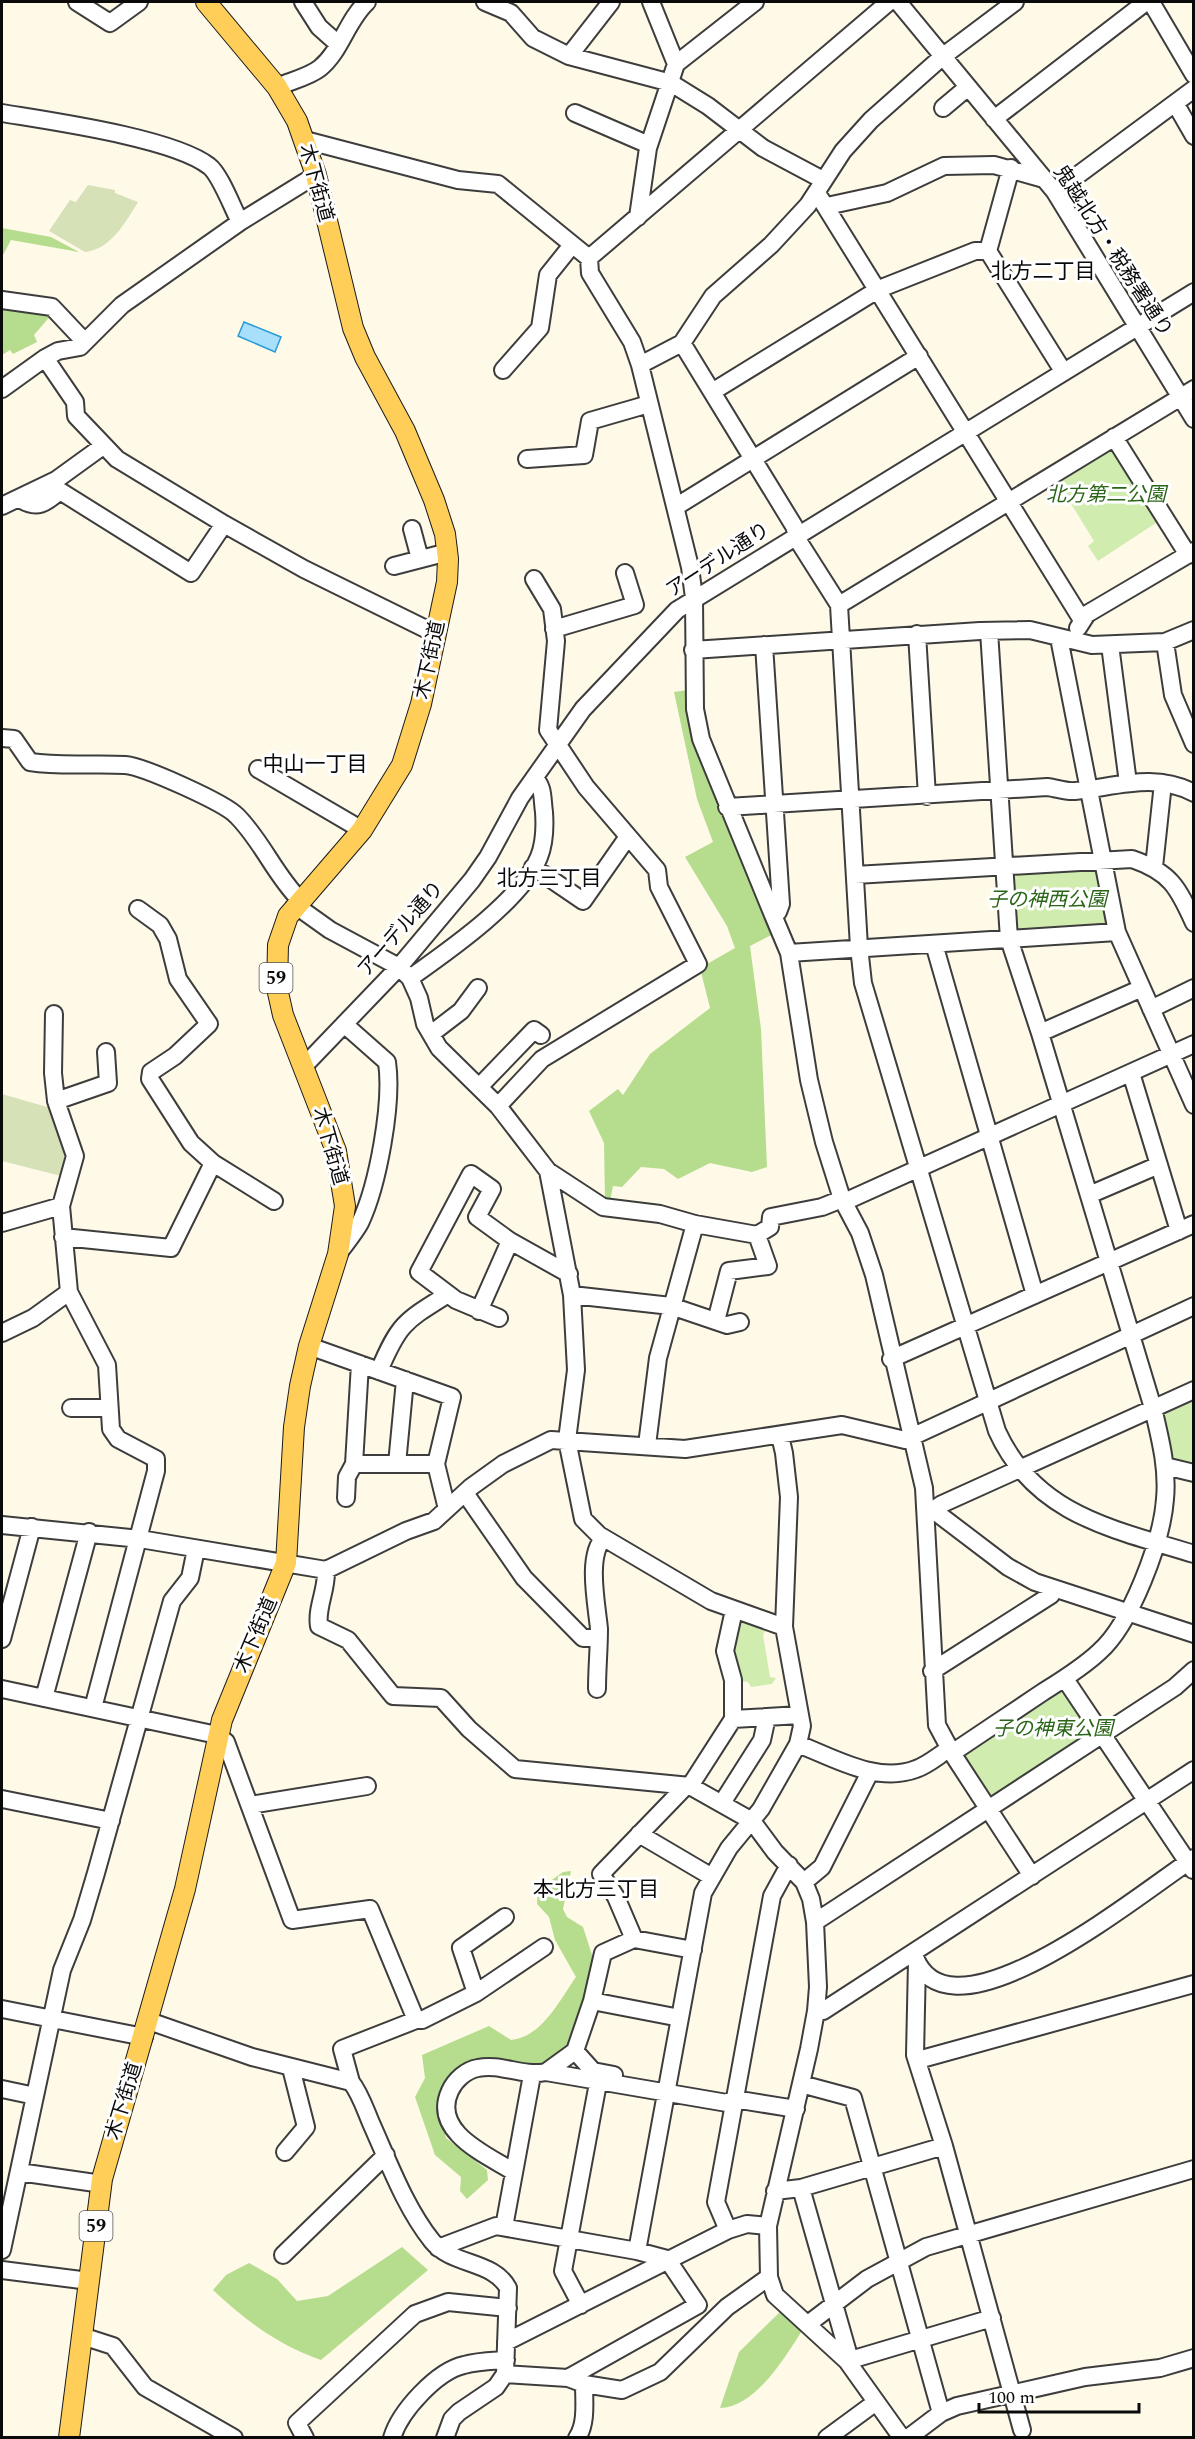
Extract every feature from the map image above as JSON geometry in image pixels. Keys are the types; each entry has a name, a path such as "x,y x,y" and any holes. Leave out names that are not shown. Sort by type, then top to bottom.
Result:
{"main road":[{"name":"木下街道","path":"69,2438 102,2184 111,2144 185,1889 217,1735 234,1686 286,1563 294,1427 309,1346 338,1254 345,1206 336,1151 284,1015 276,971 282,930 298,902 362,831 402,765 416,726 447,582 448,552 440,515 405,431 364,357 356,336 316,175 305,140 290,106 277,87 206,2"}],"street":[{"path":"77,2 110,23 139,2"},
{"path":"303,2 319,27 338,44"},
{"path":"277,87 320,68 338,44 357,10 367,2"},
{"path":"485,2 511,13 533,38 569,56 671,83 708,106 738,131 796,168 822,193 919,356 1082,620"},
{"path":"569,56 610,2"},
{"path":"638,217 649,145 676,64 651,2"},
{"path":"676,64 755,2"},
{"path":"589,258 889,2"},
{"name":"鬼越北方・税務署通り","path":"898,2 1049,185 1137,327 1187,393 1194,419"},
{"path":"640,365 682,343 713,296 771,245 822,193 843,151 871,120 942,57 1015,2"},
{"path":"994,118 1146,2"},
{"path":"1151,2 1194,75"},
{"path":"943,108 968,87"},
{"path":"822,193 887,193 944,166 994,165 1011,168 1049,185 1194,89"},
{"path":"1175,103 1194,136"},
{"path":"2,113 160,145 188,155 211,167 240,222"},
{"path":"575,113 649,145"},
{"path":"305,140 458,180 498,184 589,258 590,273 632,342 677,506 694,597 695,709 701,739 727,807 789,953 809,1080 843,1201 860,1233 874,1275 891,1359 929,1509 932,1671 937,1725 950,1751 1032,1876"},
{"path":"1011,168 988,252 1063,371"},
{"path":"2,389 58,351 80,347 122,305 240,222 316,175"},
{"path":"502,370 540,328 548,274 572,245"},
{"path":"712,392 879,289 975,251 988,252"},
{"name":"アーデル通り","path":"304,1066 344,1024 404,972 488,857 534,778 583,709 624,663 677,610 694,597 1194,292"},
{"path":"2,300 52,307 85,342"},
{"path":"682,343 839,605 859,947 864,983 964,1327 1004,1446 1019,1470 1040,1491 1077,1514 1194,1554"},
{"path":"677,506 919,356"},
{"path":"45,358 75,402 76,416 117,459 224,524 313,574 436,634"},
{"path":"839,605 1187,393"},
{"path":"527,459 584,454 590,421 649,404"},
{"path":"1114,437 1191,553 1082,620 1066,639 1090,788 1117,932 1194,1106"},
{"path":"2,506 56,480 103,446"},
{"path":"20,499 36,506 44,504 60,491 191,573 224,524"},
{"path":"412,528 420,559"},
{"path":"394,566 448,552"},
{"path":"554,629 635,605 626,573"},
{"path":"498,1106 542,1059 698,964 659,887 657,870 627,838 557,746 548,730 554,662 554,629 552,609 534,579"},
{"path":"693,650 917,634 1030,630 1092,645 1110,645 1165,642 1194,630"},
{"path":"798,1744 870,1772 894,1773 917,1769 1065,1679 1100,1652 1129,1614 1155,1542 1166,1497 1165,1466 1153,1408 1062,1104 1009,939 989,631"},
{"path":"917,634 927,796"},
{"path":"1165,642 1173,695 1194,744"},
{"path":"764,645 781,904 778,912 773,915"},
{"path":"1110,645 1128,783"},
{"path":"2,738 14,739 30,762 58,766 128,765 222,804 245,825 298,902 330,930 404,972 439,1048 498,1106 548,1171 603,1207 660,1214 695,1224 757,1235 770,1227 771,1217 843,1201 919,1170 1194,1044"},
{"path":"258,769 362,831"},
{"path":"404,972 457,944 521,885 539,857 546,827 541,785 534,778"},
{"path":"727,807 1047,787 1074,791 1128,783 1162,783 1194,793"},
{"path":"1154,867 1162,783"},
{"path":"532,867 583,901 627,838"},
{"path":"855,875 1132,859 1154,867 1172,880 1191,912"},
{"path":"138,909 160,925 168,939 178,979 209,1024 175,1056 151,1072 150,1078 191,1143 213,1163 274,1201"},
{"path":"789,953 1117,932"},
{"path":"934,944 1035,1295"},
{"path":"431,1034 461,1011 478,988"},
{"path":"1040,1033 1142,988"},
{"path":"1151,1009 1194,988"},
{"path":"54,1014 53,1073 56,1101 75,1156 61,1206 69,1292 107,1365 111,1429 118,1439 156,1459 156,1471 140,1539 93,1708"},
{"path":"338,1254 360,1223 376,1169 389,1096 387,1062 344,1024"},
{"path":"479,1087 534,1030 541,1035"},
{"path":"56,1101 104,1087 108,1083 106,1052"},
{"path":"891,1359 1186,1227 1159,1165 1131,1072"},
{"path":"63,1237 171,1248 213,1163"},
{"path":"1089,1195 1159,1165"},
{"path":"548,1171 572,1295 576,1370 567,1440 583,1519 604,1538 711,1601 784,1627"},
{"path":"498,1318 479,1311 448,1294 419,1272 471,1174 492,1189 477,1217 510,1241 569,1274"},
{"path":"2,1223 61,1206"},
{"path":"647,1445 653,1387 671,1306 695,1224"},
{"path":"716,1321 729,1271 768,1266 757,1235"},
{"path":"479,1311 510,1241"},
{"path":"2,1333 33,1318 69,1292"},
{"path":"379,1371 393,1337 408,1320 448,1294"},
{"path":"572,1295 671,1306 727,1325 741,1322"},
{"path":"2,1525 140,1539 326,1570 434,1521 465,1493 503,1464 550,1440 685,1449 842,1425 905,1440 1194,1306"},
{"path":"309,1346 452,1397 436,1464 447,1509"},
{"path":"346,1498 346,1477 354,1464 360,1364"},
{"path":"397,1464 405,1380"},
{"path":"929,1509 1194,1390"},
{"path":"71,1408 109,1408"},
{"path":"637,2251 703,1893 729,1848 752,1821 798,1744 802,1725 784,1627 789,1497 780,1436"},
{"path":"354,1464 436,1464"},
{"path":"1165,1466 1194,1473"},
{"path":"465,1493 525,1578 583,1638 598,1638"},
{"path":"929,1509 1008,1567 1054,1590 1194,1634"},
{"path":"2,1637 32,1527"},
{"path":"44,1698 88,1532"},
{"path":"597,1689 598,1638 594,1569 599,1543 604,1538"},
{"path":"2,2250 62,1970 82,1920 172,1601 190,1578 196,1549"},
{"path":"326,1570 326,1589 317,1616 319,1626 348,1640 393,1696 441,1698 469,1729 515,1769 688,1786 752,1821 775,1852 804,1882 811,1899 815,1922 818,1987 816,2011 796,2109 768,2226 769,2277 775,2295 848,2360 902,2438"},
{"path":"932,1671 1041,1601 1054,1590"},
{"path":"634,1939 616,1897 601,1874 688,1786 733,1719 733,1680 725,1651 734,1610"},
{"path":"815,1922 1175,1687 1194,1670"},
{"path":"915,1957 936,1982 948,1987 977,1986 1011,1975 1192,1863 1065,1679"},
{"path":"2,1689 217,1735 226,1742 292,1920 370,1909 417,2020"},
{"path":"733,1719 800,1714"},
{"path":"722,1803 762,1740 767,1717"},
{"path":"816,2011 823,2011 915,1957 1032,1876 1194,1770"},
{"path":"804,1882 822,1867 870,1772"},
{"path":"250,1805 367,1786"},
{"path":"2,1798 111,1821"},
{"path":"639,1834 712,1876"},
{"path":"728,2230 716,2202 772,1896 789,1865"},
{"path":"476,1992 461,1948 505,1917"},
{"path":"504,2227 514,2172 539,2074 575,2051 592,2001 603,1953 634,1939 693,1950"},
{"path":"445,2438 459,2412 496,2387 506,2366 508,2288 504,2279 492,2271 457,2260 438,2248 415,2216 351,2082 342,2049 422,2020 476,1992 544,1947"},
{"path":"915,1957 915,2055 969,2233 1022,2430"},
{"path":"918,2060 1194,1984"},
{"path":"592,2001 680,2019"},
{"path":"2,2009 52,2019 146,2029 351,2082"},
{"path":"575,2051 593,2071 728,2103 734,2099 796,2109"},
{"path":"514,2172 465,2142 450,2124 447,2102 456,2082 475,2068 489,2066 598,2083 667,2090"},
{"path":"285,2152 306,2127 291,2068"},
{"path":"581,2304 563,2271 598,2083"},
{"path":"801,2084 853,2098 941,2413"},
{"path":"2,2089 35,2096"},
{"path":"775,2192 801,2188 944,2146"},
{"path":"283,2255 386,2155"},
{"path":"808,2324 834,2302 899,2260 969,2233 1194,2169"},
{"path":"19,2172 102,2184"},
{"path":"801,2188 848,2360"},
{"path":"506,2342 728,2230 747,2224 768,2226"},
{"path":"438,2248 496,2226 637,2251 667,2259 698,2306 568,2378"},
{"path":"2,2270 89,2281"},
{"path":"392,2438 397,2421 442,2374 464,2365 506,2366 568,2378 584,2384 622,2390 660,2372 727,2307 769,2277"},
{"path":"306,2438 297,2423 415,2314 448,2302 508,2308"},
{"path":"848,2360 992,2318"},
{"path":"82,2336 113,2346 145,2387 234,2438"},
{"path":"908,2438 941,2413 1085,2378 1160,2368 1194,2358"},
{"path":"577,2438 584,2418 584,2384"},
{"path":"827,2438 876,2402"}],"green space":[{"path":"88,185 115,190 115,193 138,202 123,226 110,241 85,252 49,231 70,200 76,202"},
{"path":"2,228 51,237 79,252 11,240 2,257"},
{"path":"2,304 52,314 34,335 37,342 13,354 10,350 2,355"},
{"name":"北方第二公園","path":"1113,441 1162,519 1098,561 1088,546 1094,541 1054,476"},
{"path":"688,690 775,933 750,946 761,1029 767,1167 752,1172 710,1163 678,1179 664,1169 641,1167 622,1187 613,1186 610,1201 605,1202 604,1143 589,1111 618,1089 623,1095 650,1054 710,1008 700,968 735,948 727,926 685,857 713,842 697,799 674,692"},
{"name":"子の神西公園","path":"1094,865 1100,870 1109,923 1105,928 1012,936 1010,869"},
{"path":"2,1094 54,1109 71,1156 65,1177 2,1161"},
{"path":"1193,1395 1193,1469 1171,1463 1158,1411"},
{"path":"735,1613 766,1629 763,1635 770,1677 776,1678 772,1684 751,1687 748,1682 735,1681 727,1651"},
{"name":"子の神東公園","path":"1060,1691 1065,1692 1093,1730 1092,1737 993,1802 962,1762 965,1755"},
{"path":"571,1871 563,1909 567,1917 583,1927 593,1958 589,1994 570,2047 539,2068 463,2067 442,2089 440,2104 446,2138 487,2170 488,2180 467,2199 460,2191 461,2177 435,2155 415,2097 425,2078 422,2055 489,2026 511,2040 522,2037 541,2025 549,2016 576,1977 555,1940 549,1917 537,1904 538,1890 563,1872"},
{"path":"402,2247 428,2270 321,2360 263,2331 213,2290 226,2275 249,2263 277,2279 297,2301 328,2296"},
{"path":"781,2311 803,2329 788,2353 757,2390 733,2406 720,2408 739,2352"}],"water":[{"path":"244,322 281,337 275,352 238,336"}],"district":[{"name":"北方二丁目","path":"1043,272"},
{"name":"中山一丁目","path":"315,765"},
{"name":"北方三丁目","path":"549,879"},
{"name":"本北方三丁目","path":"596,1890"}]}
